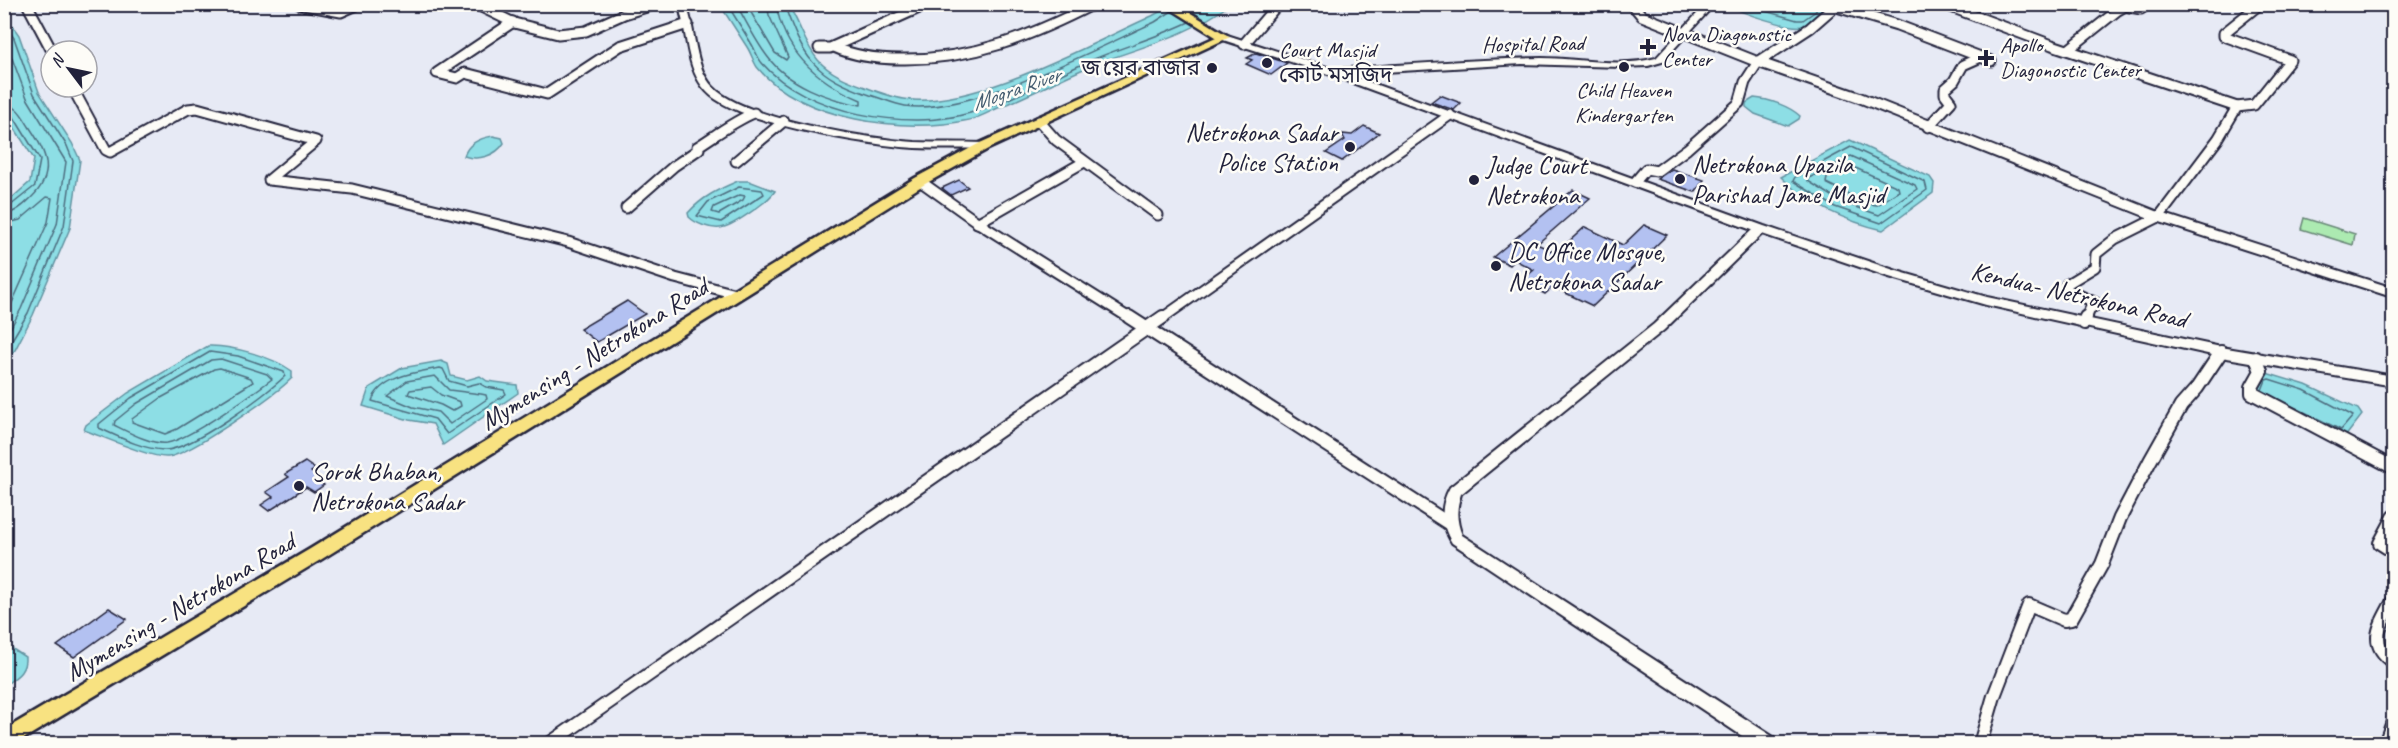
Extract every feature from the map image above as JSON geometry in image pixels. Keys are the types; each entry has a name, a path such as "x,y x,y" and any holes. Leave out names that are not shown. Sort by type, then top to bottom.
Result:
{"main road":[{"path":"1168,4 1224,37"},
{"name":"Kendua- Netrokona Road","path":"1224,37 1332,72 1760,230 1893,274 1986,301 2221,352 2394,381"},
{"name":"Mymensing - Netrokona Road","path":"4,740 316,554 920,181 984,146 1224,37"},
{"path":"1760,230 1659,327 1455,491 1450,501 1451,525 1457,538 1769,744"}],"street":[{"path":"27,4 46,39"},
{"path":"299,4 341,12 359,4"},
{"path":"475,4 513,21 554,34 576,34 598,28 625,14 656,4"},
{"path":"682,4 688,24 690,44 701,77 711,92 731,104 783,121 854,136 914,145 984,146"},
{"path":"819,48 834,47 928,4"},
{"path":"834,47 844,54 892,60 983,51 1048,27 1094,4"},
{"path":"1244,44 1256,34 1267,15 1278,4"},
{"path":"1632,4 1642,16 1758,62 1858,97 1928,127 2159,217 2394,293"},
{"name":"Hospital Road","path":"1332,72 1548,61 1644,64 1659,60 1711,4"},
{"path":"1943,4 2033,40 2238,107 2254,105 2290,60 2224,36 2224,33 2238,20 2260,4"},
{"path":"2068,50 2118,10 2125,6 2141,9 2148,4"},
{"path":"1635,182 1646,170 1657,171 1687,149 1739,103 1745,82 1758,62 1810,28 1830,6 1897,25 1991,61"},
{"path":"513,21 437,73 458,78 465,73 478,75 547,94 620,46 688,24"},
{"path":"1928,127 1951,102 1944,94 1945,89 1954,81 1963,65 1982,57"},
{"path":"78,99 106,150 110,152 188,109 205,110 316,141 269,180 352,189 568,242 736,294"},
{"path":"2084,322 2090,309 2098,304 2089,297 2068,290 2067,284 2095,267 2096,254 2115,239 2159,217 2218,140 2238,107"},
{"path":"626,208 666,172 699,149 697,147 733,125 738,119 754,113"},
{"path":"549,744 1450,115"},
{"path":"736,161 783,121"},
{"path":"1039,121 1056,140 1158,215"},
{"path":"977,223 1084,162"},
{"path":"920,181 952,207 1081,286 1451,525"},
{"path":"1980,744 1994,696 2029,605 2064,620 2072,619 2103,564 2124,510 2150,460 2181,406 2197,388 2221,352"},
{"path":"2256,358 2261,371 2252,387 2253,393 2394,468"},
{"path":"2394,517 2380,543 2394,552"},
{"path":"2394,599 2377,638 2377,648 2385,657 2394,662"},
{"path":"2385,744 2394,719"}],"green space":[{"path":"2304,218 2355,234 2353,245 2301,229"}],"water":[{"path":"1819,4 1825,8 1825,12 1804,26 1766,20 1730,5"},
{"name":"Mogra River","path":"720,5 788,5 813,54 834,73 894,97 932,100 963,95 1030,72 1172,5 1229,5 1214,16 1181,33 1093,65 976,118 944,124 915,125 886,124 856,119 826,111 799,100 776,85 757,67"},
{"path":"5,15 19,35 39,92 39,99 44,99 72,143 80,160 70,228 33,315 15,350 5,362 5,204 30,182 34,159 5,113"},
{"path":"1754,98 1785,106 1800,116 1799,119 1788,126 1755,114 1746,107 1746,103"},
{"path":"493,136 502,138 504,143 492,154 481,158 464,156 475,142"},
{"path":"1850,140 1930,177 1934,183 1933,193 1883,230 1856,222 1815,204 1781,177"},
{"path":"738,181 749,181 775,191 750,213 726,227 708,227 689,217 688,213 693,207 705,198"},
{"path":"208,346 240,350 263,357 292,371 292,378 251,410 213,435 195,446 168,457 139,451 84,430 86,425 128,393"},
{"path":"441,361 448,364 451,376 467,380 480,376 487,381 517,385 518,393 443,445 433,424 409,420 363,406 369,388 402,368"},
{"path":"2263,372 2306,385 2358,409 2362,415 2345,437 2256,393"},
{"path":"5,644 25,657 25,662 16,677 5,685"}],"building":[{"name":"Court Masjid কোর্ট মসজিদ","path":"1256,53 1287,63 1271,75 1246,64 1252,60 1247,58"},
{"path":"1440,95 1461,103 1454,110 1431,102"},
{"name":"Netrokona Sadar Police Station","path":"1364,126 1379,133 1342,161 1326,153 1345,140 1342,134 1352,135"},
{"name":"Netrokona Upazila Parishad Jame Masjid","path":"1672,169 1704,180 1695,192 1657,179"},
{"path":"959,180 968,187 951,195 942,188"},
{"path":"1573,190 1590,198 1537,244 1556,253 1585,227 1623,245 1644,225 1667,235 1593,306 1553,287 1545,294 1521,281 1534,270 1515,260 1510,265 1493,257"},
{"path":"627,301 645,314 597,342 580,329"},
{"name":"Sorok Bhaban, Netrokona Sadar","path":"305,462 315,469 311,472 320,478 316,480 324,485 314,492 306,487 269,511 261,505 273,497 266,492 289,477 285,474"},
{"path":"109,608 127,619 74,657 57,646"}],"waterway":[{"path":"2374,4 2394,12"}],"place":[{"name":"Nova Diagonostic Center","path":"1648,47"},
{"name":"Apollo Diagonostic Center","path":"1986,58"},
{"name":"Court Masjid কোর্ট মসজিদ","path":"1267,63"},
{"name":"Child Heaven Kindergarten","path":"1624,67"},
{"name":"জ'‌য়‌ের বাজার","path":"1212,68"},
{"name":"Netrokona Sadar Police Station","path":"1350,147"},
{"name":"Netrokona Upazila Parishad Jame Masjid","path":"1680,179"},
{"name":"Judge Court Netrokona","path":"1474,180"},
{"name":"DC Office Mosque, Netrokona Sadar","path":"1496,266"},
{"name":"Sorok Bhaban, Netrokona Sadar","path":"299,486"}]}
